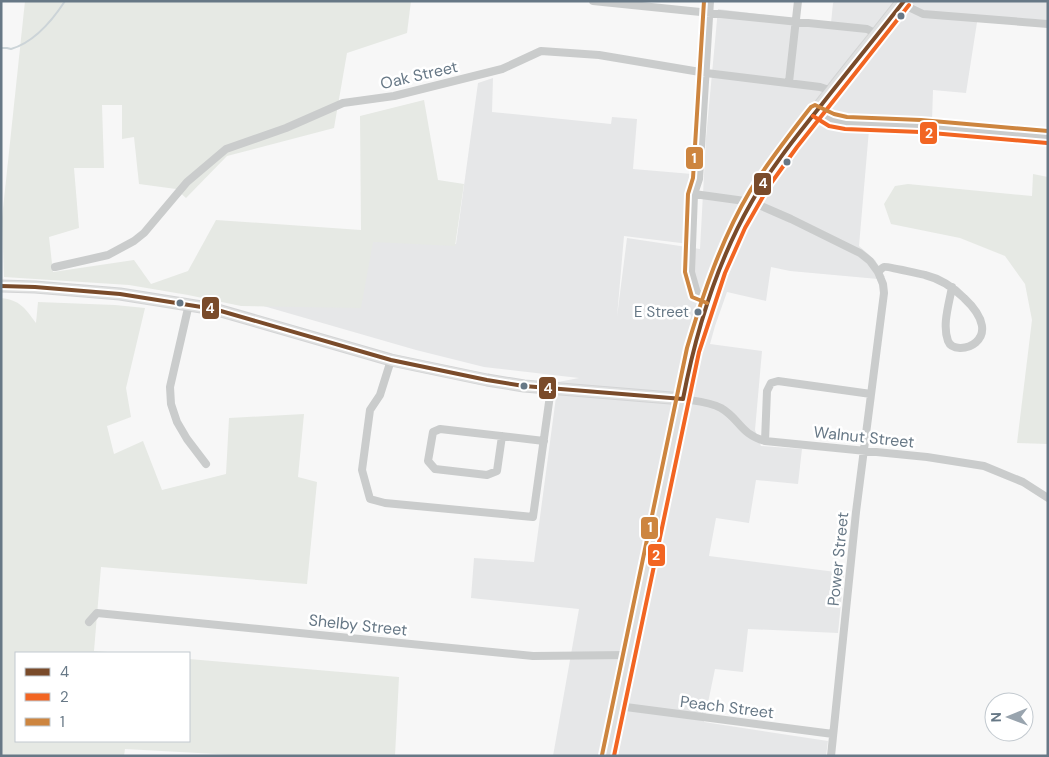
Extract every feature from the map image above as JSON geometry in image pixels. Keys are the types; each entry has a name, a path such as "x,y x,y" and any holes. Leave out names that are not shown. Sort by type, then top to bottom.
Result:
{"highway":[{"path":"608,756 693,350 709,297 724,258 752,202 773,168 903,2"}],"main road":[{"path":"1,286 120,294 189,304 239,315 391,360 486,380 551,388 683,399"}],"street":[{"path":"594,1 867,29 877,34"},
{"path":"709,297 697,293 691,272 694,194 699,179 710,1"},
{"path":"789,82 798,1"},
{"path":"903,2 923,14 1048,24"},
{"name":"Oak Street","path":"55,267 108,255 134,241 144,233 187,182 226,149 286,128 343,103 394,96 502,69 540,50 599,55 706,73 820,86 832,91"},
{"path":"816,111 832,120 846,123 920,126 1048,137"},
{"path":"694,194 752,202 860,253 870,261 878,272 884,267 891,267 900,271 943,281 952,288 976,310 982,322 981,335 974,344 964,348 953,346 949,343 946,334 952,288"},
{"name":"Power Street","path":"831,756 864,451 884,289 878,272"},
{"path":"189,304 170,388 171,404 177,422 206,464"},
{"path":"391,360 380,395 370,410 362,470 370,499 414,507 533,517 551,388"},
{"path":"764,441 767,391 771,383 778,380 871,394"},
{"name":"Walnut Street","path":"683,399 721,408 749,435 764,441 927,457 984,466 1023,482 1048,498"},
{"path":"502,436 497,471 493,474 435,469 428,461 433,432 440,429 502,436 544,441"},
{"name":"Shelby Street","path":"88,622 97,613 533,656 628,656"},
{"name":"Peach Street","path":"618,706 833,734"}],"shaded area":[{"path":"25,1 411,1 407,33 347,53 334,128 227,156 186,198 176,189 139,184 134,137 122,139 122,105 102,105 104,168 74,168 79,228 49,237 53,272 134,260 151,284 188,271 216,220 361,230 360,116 424,100 438,180 464,184 455,246 373,242 361,308 241,306 129,285 4,277 2,218"},
{"path":"835,1 1048,1 1048,20 978,16 966,93 933,90 932,121 870,118 859,246 875,260 885,277 878,279 790,271 771,267 766,301 727,292 715,326 710,344 762,351 755,430 761,446 802,449 798,484 756,480 749,523 716,518 709,556 844,573 838,633 748,629 743,672 715,669 704,722 828,741 826,756 553,756 579,609 471,598 474,558 534,562 558,382 579,378 484,367 416,350 260,305 266,227 456,244 478,83 493,78 492,112 611,124 612,117 637,119 633,169 692,174 689,244 624,236 617,317 627,238 700,249 706,138 718,9 831,23 833,3"},
{"path":"1033,174 1048,177 1048,444 1017,443 1032,320 1025,284 1005,256 960,238 891,224 884,204 895,186 908,184 1032,196"},
{"path":"1,298 18,303 36,323 38,302 145,308 126,388 131,417 107,426 114,454 143,441 162,490 226,474 229,418 304,414 298,477 317,482 307,584 101,567 94,651 108,652 15,652 15,742 190,742 190,659 399,677 395,756 253,756 125,749 124,756 1,756"}],"waterway":[{"path":"1,48 11,49 20,46 35,36 49,23 65,1"}],"transit line":[{"name":"1","path":"704,1 693,178 688,194 685,272 692,297 707,303"},
{"name":"4","path":"683,399 694,348 709,298 727,250 751,203 792,142 904,1"},
{"name":"2","path":"614,756 699,352 725,273 745,228 769,186 797,147 909,5"},
{"name":"1","path":"602,755 687,348 706,288 730,229 750,191 772,159 811,107 815,105 834,114 847,117 921,120 1048,131"},
{"name":"2","path":"813,116 829,126 845,129 920,132 1047,143"},
{"name":"4","path":"1,286 120,294 214,309 391,360 487,380 524,386 683,399"}],"place":[{"name":"E Street","path":"698,312"}]}
